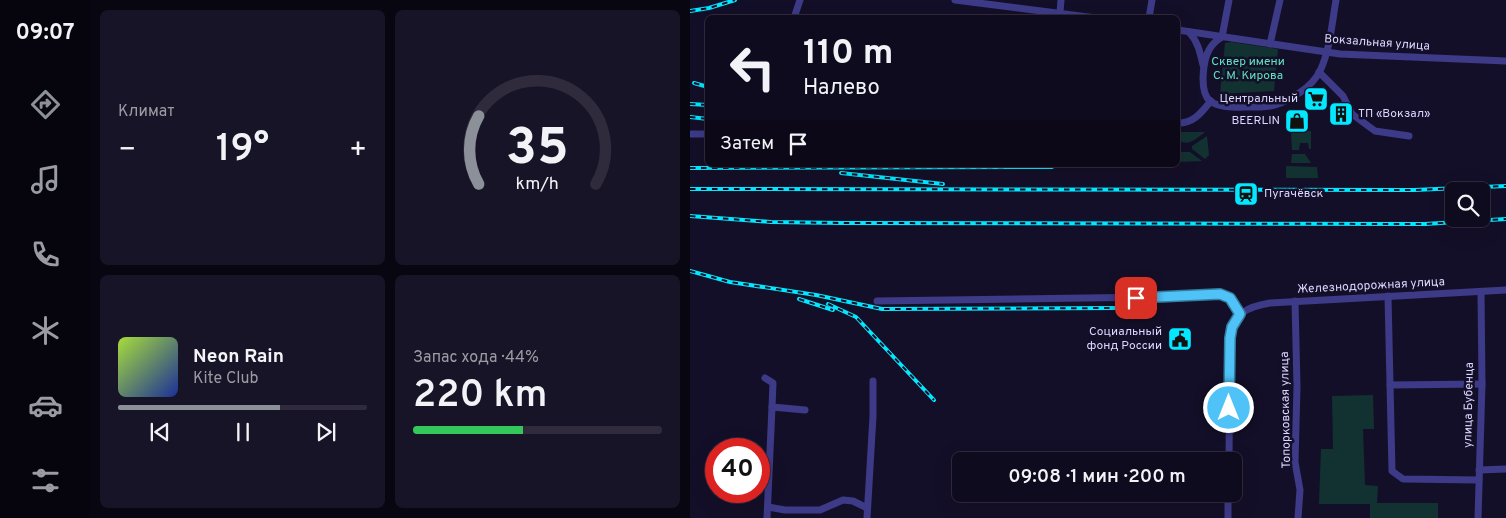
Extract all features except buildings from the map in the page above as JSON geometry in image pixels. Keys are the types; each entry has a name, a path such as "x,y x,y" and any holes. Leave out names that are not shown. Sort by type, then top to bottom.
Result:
{"street":[{"path":"795,15 800,0"},
{"path":"955,0 1058,15 1062,0"},
{"path":"1150,15 1152,0"},
{"path":"1204,66 1208,50 1222,37 1229,0"},
{"path":"1270,44 1280,0"},
{"path":"1188,32 1195,39 1200,49 1204,66 1206,95 1211,101 1226,106 1238,107 1273,106 1291,98 1308,86 1319,72 1327,52 1336,0"},
{"name":"Вокзальная улица","path":"1180,30 1340,54 1506,61"},
{"path":"1319,72 1343,96 1352,114 1375,131 1409,136"},
{"path":"1180,123 1195,119 1211,101"},
{"path":"690,134 705,134"},
{"name":"Железнодорожная улица","path":"1240,314 1258,305 1295,301 1506,290"},
{"name":"улица Бубенца","path":"1478,518 1482,384 1481,292"},
{"path":"877,301 1156,297 1220,294 1230,298 1240,314 1232,327 1230,338 1229,452"},
{"path":"1388,296 1392,471 1403,479 1478,480"},
{"name":"Топорковская улица","path":"1295,301 1296,462 1300,490 1298,518"},
{"path":"764,378 773,383 767,518"},
{"path":"867,518 873,416 873,381"},
{"path":"1390,385 1482,384"},
{"path":"772,408 805,410"},
{"path":"1480,470 1506,469"},
{"path":"768,507 785,510 820,510 843,500 853,501 867,508"},
{"path":"1228,502 1228,518"}],"green space":[{"name":"Сквер имени С. М. Кирова","path":"1231,42 1278,49 1274,91 1220,94 1225,43"},
{"path":"1291,131 1311,131 1311,149 1309,149 1308,143 1300,143 1299,150 1292,150"},
{"path":"1180,132 1205,132 1192,141 1180,141"},
{"path":"1207,136 1209,155 1205,159 1192,149 1192,146"},
{"path":"1190,152 1202,161 1180,162 1180,153"},
{"path":"1292,154 1305,154 1311,163 1291,163"},
{"path":"1286,166 1317,167 1318,178 1286,178"},
{"path":"1373,395 1374,429 1363,429 1365,485 1378,486 1377,503 1438,503 1438,518 1370,518 1370,504 1319,504 1321,449 1333,449 1332,396"}],"railway":[{"path":"690,11 709,8 735,0"},
{"path":"694,83 705,86"},
{"path":"690,104 705,105"},
{"path":"690,117 705,119"},
{"path":"690,168 1052,167"},
{"path":"841,173 943,184"},
{"path":"690,189 1414,190 1506,186"},
{"path":"690,216 771,222 842,223 1425,224 1506,219"},
{"path":"690,271 730,282 816,295 882,309 1119,308"},
{"path":"799,299 833,310"},
{"path":"828,304 856,317 934,400"}],"place":[{"name":"Центральный","path":"1316,99"},
{"name":"ТП «Вокзал»","path":"1341,114"},
{"name":"BEERLIN","path":"1297,121"},
{"name":"Пугачёвск","path":"1246,194"},
{"name":"Социальный фонд России","path":"1180,339"}],"route":[{"path":"1136,298 1220,294 1230,298 1240,314 1232,327 1230,338 1229,408"}]}
